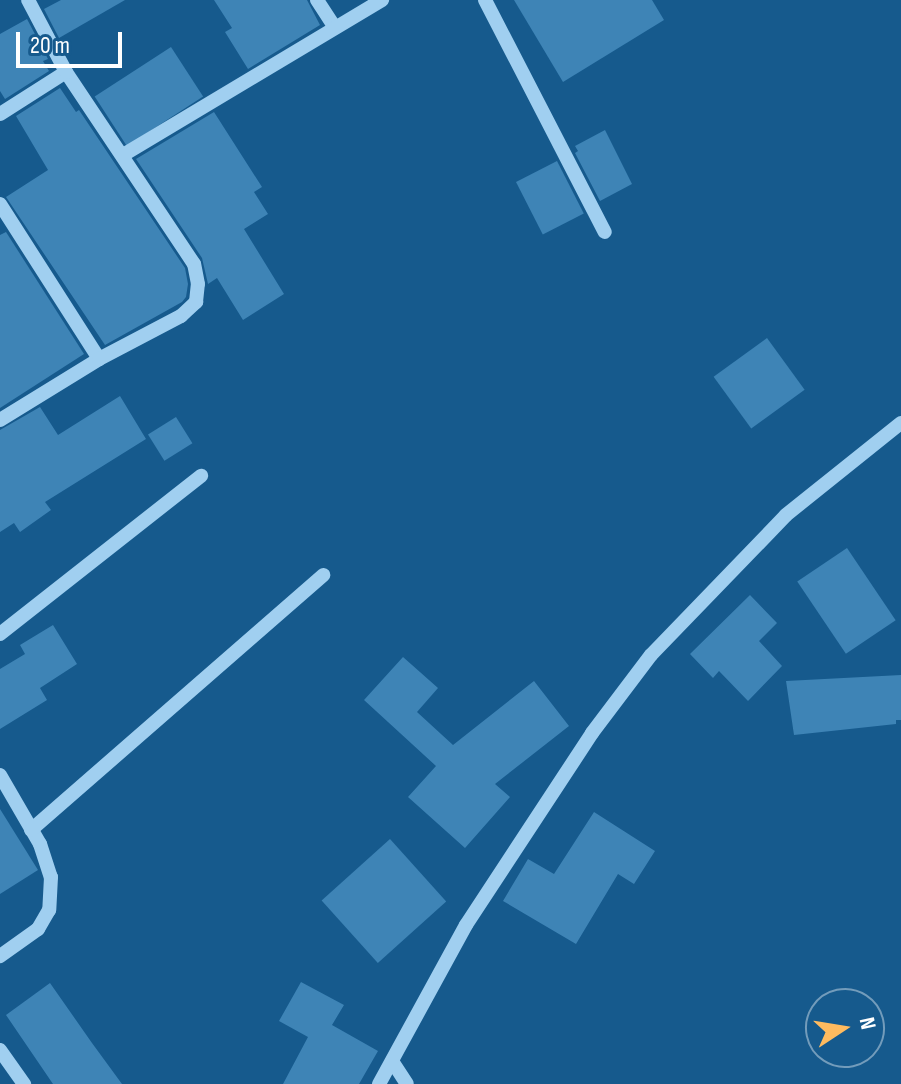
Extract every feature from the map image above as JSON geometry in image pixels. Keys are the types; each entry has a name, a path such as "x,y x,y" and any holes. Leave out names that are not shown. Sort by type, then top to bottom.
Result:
{"street":[{"path":"0,420 99,359 181,316 196,302 198,284 194,264 66,72 28,0"},
{"path":"317,0 335,28"},
{"path":"123,155 382,0"},
{"path":"485,0 605,232"},
{"path":"0,114 66,72"},
{"path":"0,204 99,359"},
{"path":"379,1084 466,925 530,825 651,655 786,515 901,423"},
{"path":"0,634 201,476"},
{"path":"31,830 323,575"},
{"path":"0,775 31,830 51,877 49,910 38,929 0,956"},
{"path":"0,1050 24,1084"},
{"path":"392,1061 407,1084"}],"building":[{"path":"61,0 125,0 59,38 44,9"},
{"path":"214,0 307,0 320,25 248,69 225,32 232,28"},
{"path":"514,0 652,0 664,20 563,82"},
{"path":"27,19 48,59 43,61 49,71 5,99 0,91 0,34"},
{"path":"171,47 203,96 127,146 95,97"},
{"path":"60,88 76,112 79,110 185,268 188,284 182,302 105,345 6,197 48,170 16,116"},
{"path":"214,112 262,187 254,192 268,214 244,229 284,294 243,320 217,278 208,284 202,258 136,159"},
{"path":"605,130 632,184 600,201 575,153 578,151 575,146"},
{"path":"557,161 584,214 543,234 516,182"},
{"path":"6,232 84,354 0,408 0,235"},
{"path":"767,338 805,390 751,429 714,377"},
{"path":"120,396 146,439 45,502 51,510 20,532 14,523 0,532 0,430 40,407 58,435"},
{"path":"176,417 192,443 164,461 148,434"},
{"path":"847,548 896,620 846,654 797,582"},
{"path":"750,595 777,623 759,641 782,666 748,701 719,671 713,678 690,654"},
{"path":"53,625 77,664 40,688 47,700 0,729 0,669 25,654 20,645"},
{"path":"403,657 438,688 417,712 453,745 534,681 569,726 495,784 510,797 465,848 408,797 436,766 364,700"},
{"path":"901,675 901,720 896,720 896,724 794,735 786,681"},
{"path":"0,809 38,870 0,894"},
{"path":"594,812 655,851 634,884 618,874 576,944 503,901 528,859 554,874"},
{"path":"390,839 446,901 378,963 322,901"},
{"path":"301,982 344,1005 332,1025 378,1051 359,1084 283,1084 308,1037 279,1021"},
{"path":"50,983 122,1084 53,1084 6,1015"}]}
